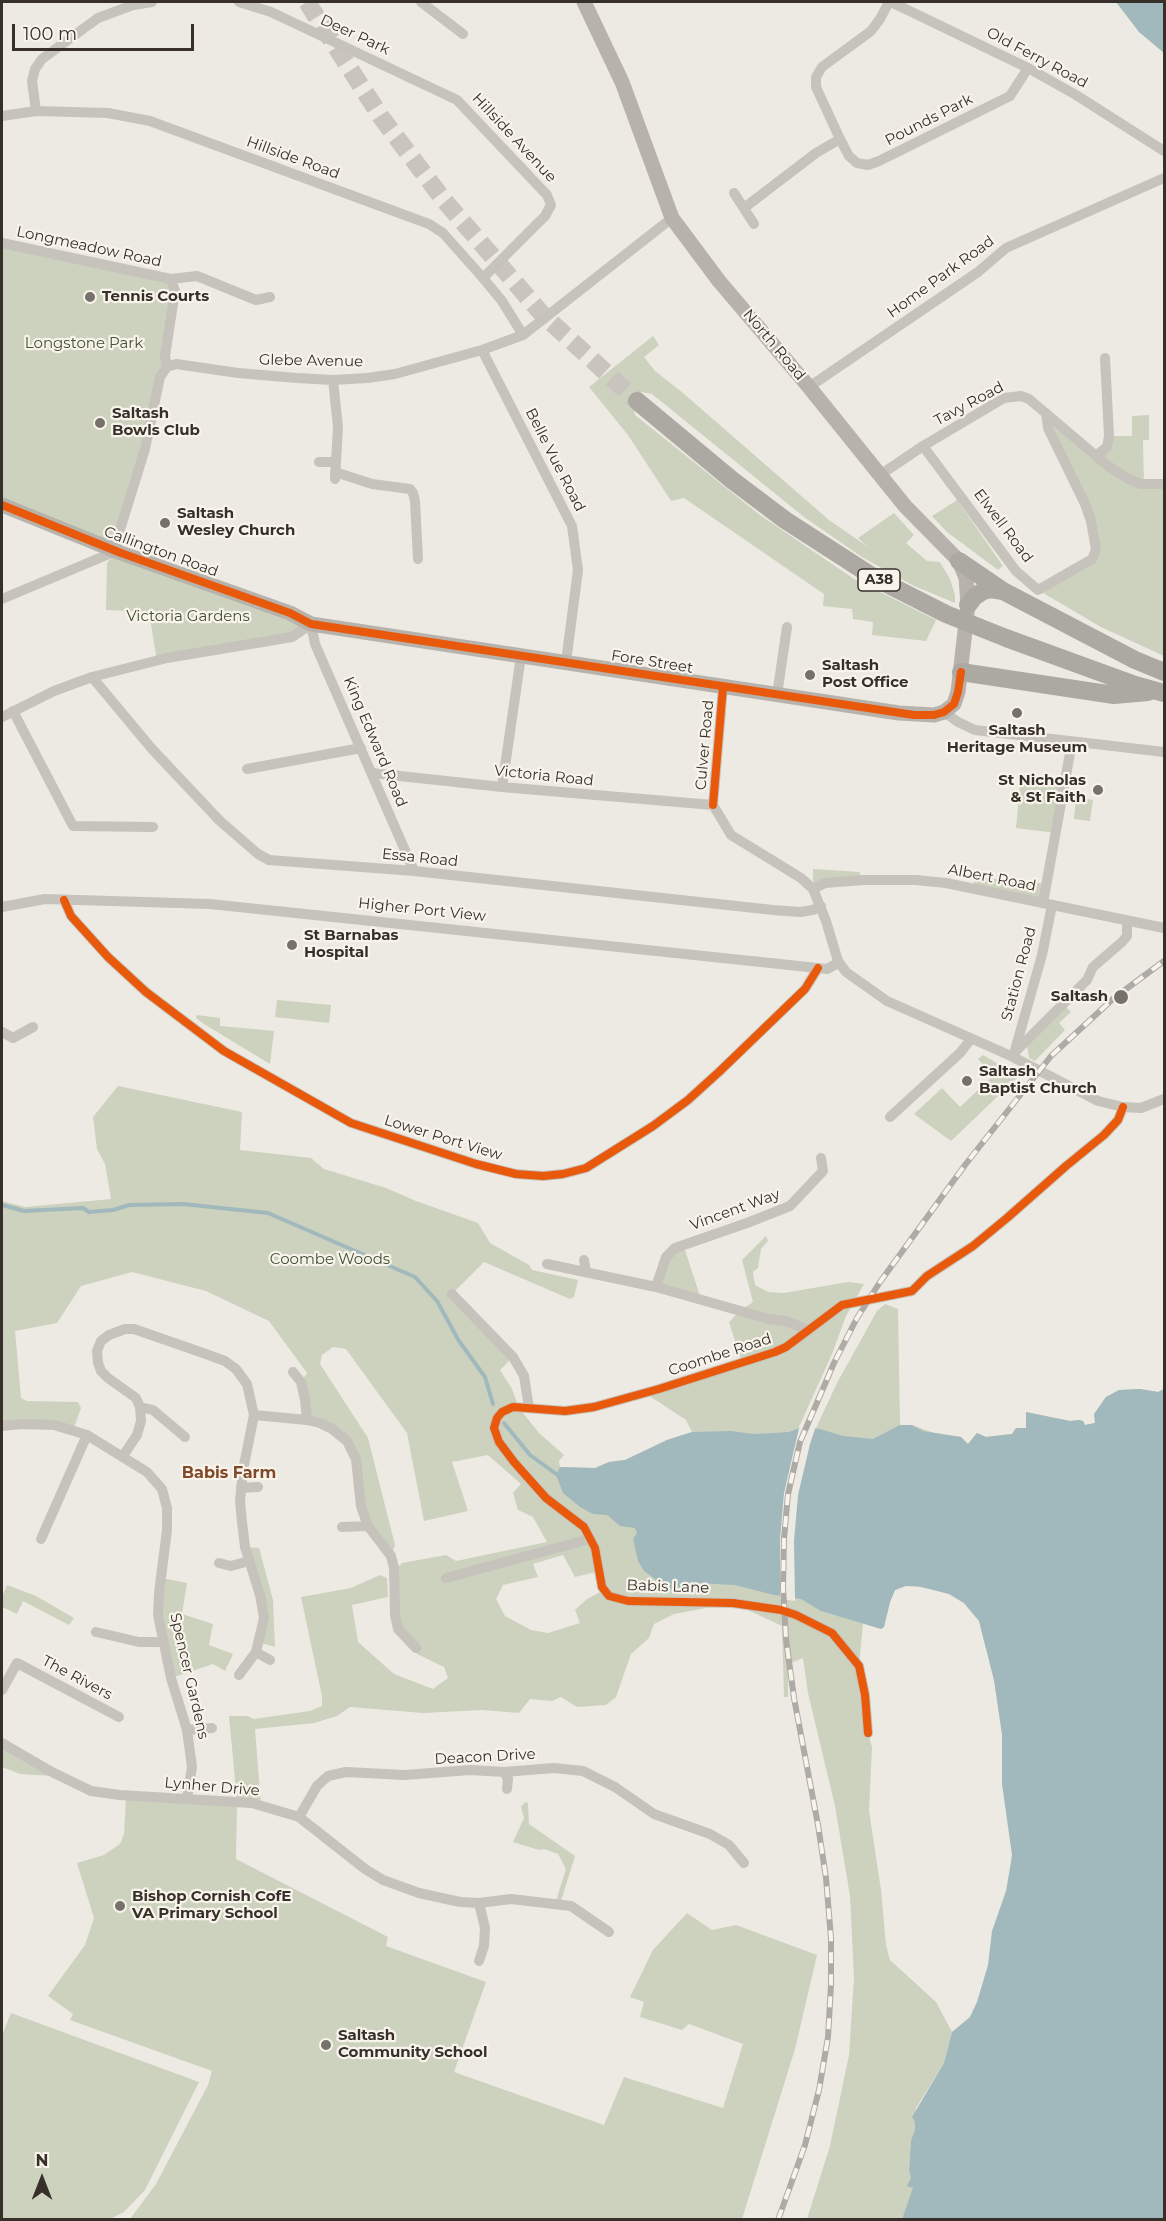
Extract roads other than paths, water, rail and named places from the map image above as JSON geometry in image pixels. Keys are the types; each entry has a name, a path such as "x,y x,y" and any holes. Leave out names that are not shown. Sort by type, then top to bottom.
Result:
{"highway":[{"name":"A38","path":"637,401 732,480 785,520 875,578 946,614 976,626 1087,668 1161,692"},
{"path":"959,561 1003,591 1135,660 1164,672"},
{"path":"968,605 983,591 990,589 1003,591"},
{"name":"A38","path":"960,672 1114,695 1161,692"}],"street":[{"path":"36,111 32,81 35,69 42,59 99,18 133,5 152,2"},
{"name":"Deer Park","path":"238,2 271,12 457,100"},
{"path":"421,2 463,34"},
{"name":"North Road","path":"584,2 622,82 672,218 719,281 809,387 905,506 959,561 966,578 968,605 960,672"},
{"name":"Old Ferry Road","path":"890,2 1028,68 1076,95 1164,151"},
{"name":"Pounds Park","path":"890,2 871,31 822,67 816,76 816,87 840,139 849,156 857,163 868,165 879,161 1010,96 1028,68"},
{"name":"Hillside Avenue","path":"457,100 547,195 551,205 545,216 483,278"},
{"name":"Hillside Road","path":"2,116 36,111 108,113 150,121 429,224 443,233 483,278 502,301 523,335"},
{"path":"744,208 816,153 840,139"},
{"name":"Home Park Road","path":"809,387 978,272 1006,248 1164,178"},
{"path":"734,193 754,224"},
{"name":"Glebe Avenue","path":"167,367 177,364 267,376 333,380 396,374 482,350 523,335 672,218"},
{"name":"Longmeadow Road","path":"2,243 171,279 197,276 256,300 270,297"},
{"name":"Longmeadow Road","path":"167,367 165,357 175,291 171,279"},
{"name":"Belle Vue Road","path":"482,350 572,526 578,570 566,662"},
{"path":"1097,455 1107,447 1108,436 1105,358"},
{"path":"2,598 109,554 114,549 145,449 160,377 167,367"},
{"path":"333,380 338,427 335,471"},
{"name":"Tavy Road","path":"880,475 923,446 1004,398 1021,396 1046,412 1108,466 1140,484 1164,484"},
{"name":"Elwell Road","path":"923,446 1016,571 1038,590 1092,559 1096,550 1086,504 1048,428 1046,412"},
{"path":"319,462 335,471 372,484 410,489 414,493 415,501 418,558"},
{"name":"Callington Road","path":"2,505 114,549 290,613 310,624"},
{"path":"2,717 54,691 92,677 167,658 292,637 310,624"},
{"name":"Fore Street","path":"310,624 899,713 934,715 944,712"},
{"name":"King Edward Road","path":"310,624 315,644 414,871"},
{"path":"777,695 787,627"},
{"path":"502,787 521,656"},
{"path":"960,672 954,704 944,712 975,730 1164,752"},
{"name":"Essa Road","path":"92,677 152,749 204,804 258,854 269,860 414,871 773,910 800,912 821,906"},
{"name":"Culver Road","path":"723,687 713,806 731,835 801,878 813,889 821,906 838,963"},
{"path":"13,711 73,826 153,827"},
{"name":"Station Road","path":"1016,1056 1042,955 1072,742"},
{"path":"247,769 361,748"},
{"name":"Victoria Road","path":"372,773 713,806"},
{"name":"Albert Road","path":"813,889 825,883 843,881 916,880 963,886 1164,928"},
{"name":"Higher Port View","path":"2,907 38,900 210,904 827,969 838,963"},
{"name":"Lower Port View","path":"64,900 71,916 108,957 146,992 225,1051 351,1123 476,1164 516,1174 543,1176 586,1168 653,1126 688,1100 720,1071 805,989 818,968"},
{"path":"1016,1056 1087,980 1093,967 1127,936 1127,921"},
{"path":"838,963 864,986 887,1001 971,1039 1016,1056 1098,1101 1123,1107 1141,1108 1164,1099"},
{"path":"2,1032 13,1038 33,1028"},
{"path":"890,1117 960,1053 971,1039"},
{"name":"Coombe Road","path":"529,1408 566,1411 594,1407 659,1389 786,1347 842,1305 912,1291 927,1276 973,1246 1104,1135 1118,1120 1123,1107"},
{"name":"Vincent Way","path":"656,1287 666,1257 675,1248 790,1206 823,1171 821,1158"},
{"path":"584,1260 585,1272"},
{"path":"547,1264 656,1287 769,1319 785,1321 808,1330"},
{"path":"452,1294 513,1357 524,1376 529,1408"},
{"path":"123,1456 137,1435 141,1421 140,1407 136,1398 108,1378 98,1363 97,1351 101,1341 125,1329 134,1329 225,1361 236,1369 247,1384 254,1415 243,1470 242,1522 249,1561 260,1595 264,1618 256,1652 239,1675"},
{"path":"293,1372 301,1382 307,1420"},
{"path":"140,1407 153,1410 185,1437"},
{"name":"Babis Lane","path":"529,1408 513,1407 502,1412 494,1428 499,1442 546,1498 584,1527 595,1548 602,1587 609,1596 628,1601 733,1603 781,1610 832,1633 859,1666 865,1695 868,1733"},
{"path":"254,1415 307,1420 332,1429 347,1441 356,1459 361,1506 368,1526 392,1556 395,1615 398,1629 416,1648"},
{"name":"Spencer Gardens","path":"2,1426 54,1425 87,1435 147,1472 162,1489 167,1530 158,1616 171,1678 187,1730 192,1767 188,1798"},
{"path":"41,1539 87,1435"},
{"path":"241,1488 258,1487"},
{"path":"342,1527 368,1526"},
{"path":"446,1578 590,1539"},
{"path":"219,1563 231,1566 249,1561"},
{"path":"96,1632 139,1642 163,1642"},
{"path":"256,1652 270,1660"},
{"name":"The Rivers","path":"2,1690 17,1663 118,1717"},
{"path":"187,1730 212,1728"},
{"name":"Lynher Drive","path":"2,1743 91,1791 120,1795 252,1803 299,1817 365,1869 383,1880 419,1893 460,1902 479,1903 511,1899 571,1906 609,1932"},
{"name":"Deacon Drive","path":"299,1817 317,1786 328,1776 346,1772 405,1775 470,1770 504,1772 554,1768 583,1771 615,1787 654,1814 731,1841 744,1863"},
{"path":"504,1772 508,1779 507,1789"},
{"path":"479,1903 485,1928 484,1946 479,1961"}],"water":[{"path":"1116,2 1164,2 1164,53 1139,32"},
{"path":"1140,1389 1158,1392 1164,1389 1164,2219 902,2219 913,2188 907,2186 911,2178 909,2171 911,2140 915,2130 912,2117 944,2063 952,2032 970,2017 977,2002 988,1965 992,1931 1006,1891 1012,1855 1002,1784 1002,1734 994,1680 979,1621 964,1603 949,1594 917,1586 906,1586 895,1590 884,1627 881,1629 821,1611 801,1599 735,1585 694,1583 670,1590 644,1571 638,1561 633,1539 637,1533 635,1528 620,1526 607,1515 593,1514 580,1507 563,1493 556,1475 560,1467 595,1468 609,1462 625,1460 667,1440 692,1432 731,1431 753,1434 789,1432 802,1427 820,1429 843,1436 873,1439 900,1425 912,1425 923,1431 961,1437 968,1444 977,1433 986,1437 1012,1434 1016,1428 1026,1428 1026,1412 1070,1421 1079,1420 1085,1425 1095,1423 1094,1414 1106,1397 1119,1390"}],"waterway":[{"path":"2,1205 24,1211 83,1208 89,1212 113,1210 129,1205 183,1204 268,1213 415,1277 437,1301 459,1341 485,1377 493,1404"},
{"path":"504,1423 530,1455 559,1476"}],"tunnel":[{"path":"307,2 381,117 443,199 542,314 637,401"}],"railway":[{"path":"778,2220 805,2145 819,2090 828,2037 831,1985 831,1938 826,1878 794,1698 786,1639 783,1587 788,1494 800,1442 834,1363 857,1318 880,1282 965,1165 1051,1056 1114,998 1164,961"}],"place":[{"name":"Tennis Courts","path":"90,297"},
{"name":"Saltash Bowls Club","path":"100,423"},
{"name":"Saltash Wesley Church","path":"165,523"},
{"name":"Saltash Post Office","path":"810,675"},
{"name":"Saltash Heritage Museum","path":"1017,713"},
{"name":"St Nicholas & St Faith","path":"1098,790"},
{"name":"St Barnabas Hospital","path":"292,945"},
{"name":"Saltash","path":"1121,997"},
{"name":"Saltash Baptist Church","path":"967,1081"},
{"name":"Bishop Cornish CofE VA Primary School","path":"120,1906"},
{"name":"Saltash Community School","path":"326,2045"}],"district":[{"name":"Babis Farm","path":"229,1473"}],"park label":[{"name":"Longstone Park","path":"84,344"},
{"name":"Victoria Gardens","path":"188,617"},
{"name":"Coombe Woods","path":"330,1260"}]}
